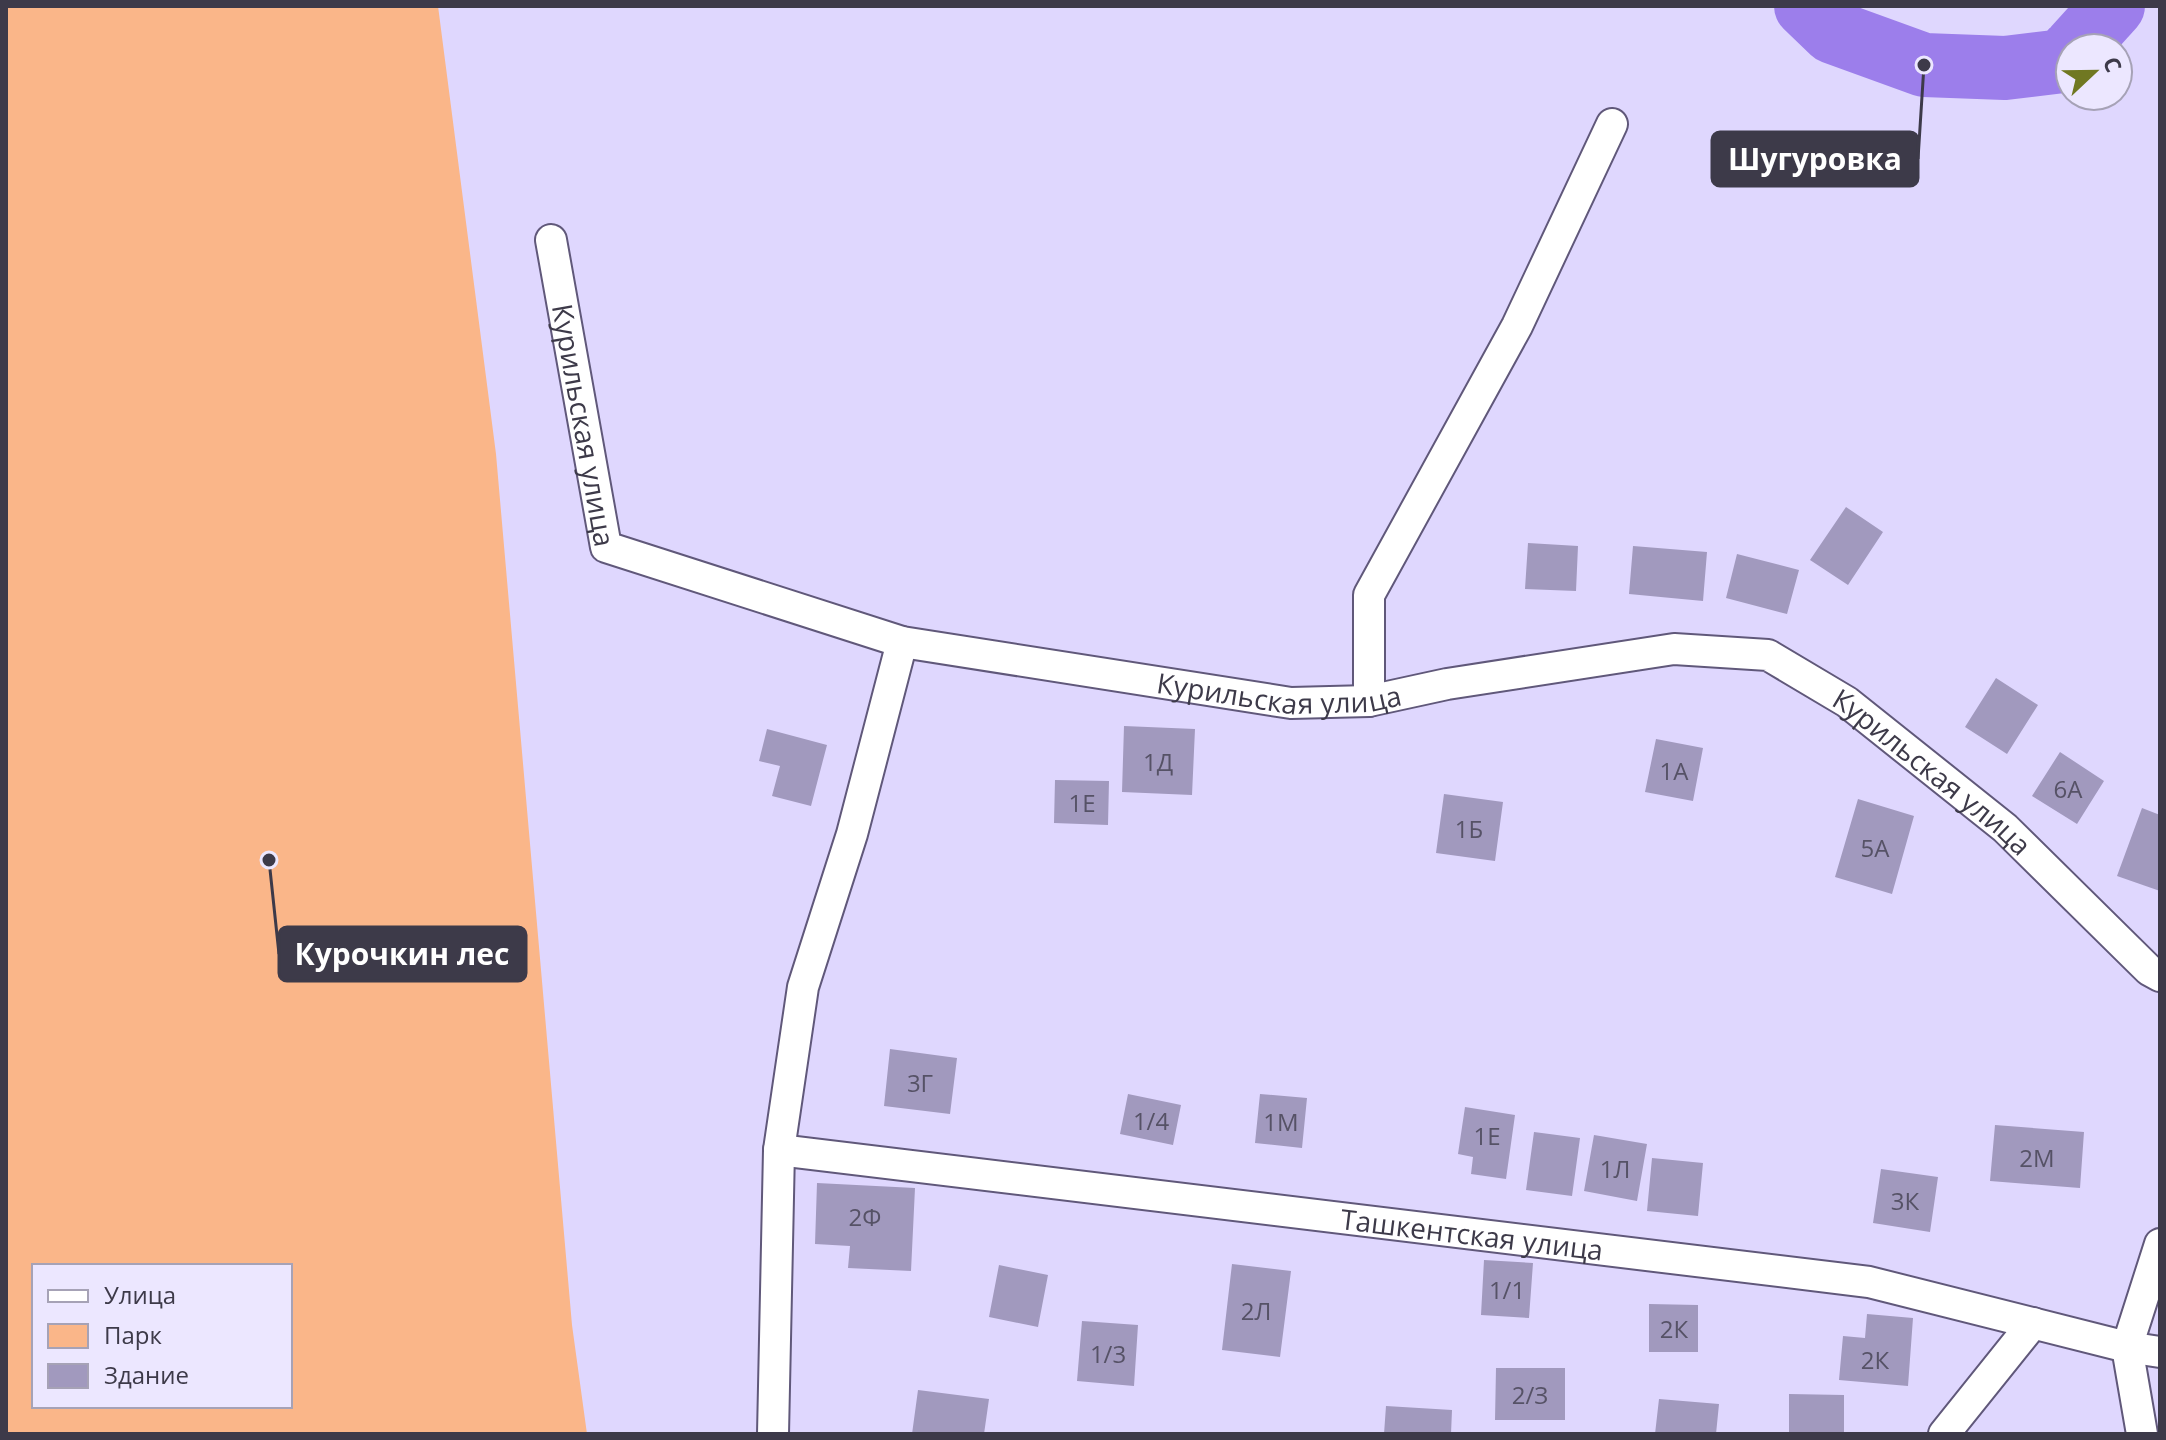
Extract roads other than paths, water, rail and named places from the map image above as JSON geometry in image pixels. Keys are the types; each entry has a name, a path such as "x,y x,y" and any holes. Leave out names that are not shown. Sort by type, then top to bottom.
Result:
{"street":[{"path":"1369,701 1369,595 1517,326 1612,124"},
{"name":"Курильская улица","path":"551,240 606,547 902,642 1291,703 1369,701 1447,684 1674,649 1768,655 1847,702 2005,828 2149,970 2160,976"},
{"path":"773,1434 779,1150 803,987 852,834 902,642"},
{"name":"Ташкентская улица","path":"779,1150 1869,1282 2127,1347 2160,1352"},
{"path":"2142,1434 2127,1347 2160,1244"},
{"path":"1944,1434 2033,1323"}],"waterway":[{"path":"1806,6 1833,32 1924,65 2005,68 2054,62"},
{"path":"2089,32 2113,6"}],"place":[{"name":"Шугуровка","path":"1924,65"},
{"name":"Курочкин лес","path":"269,860"}]}
